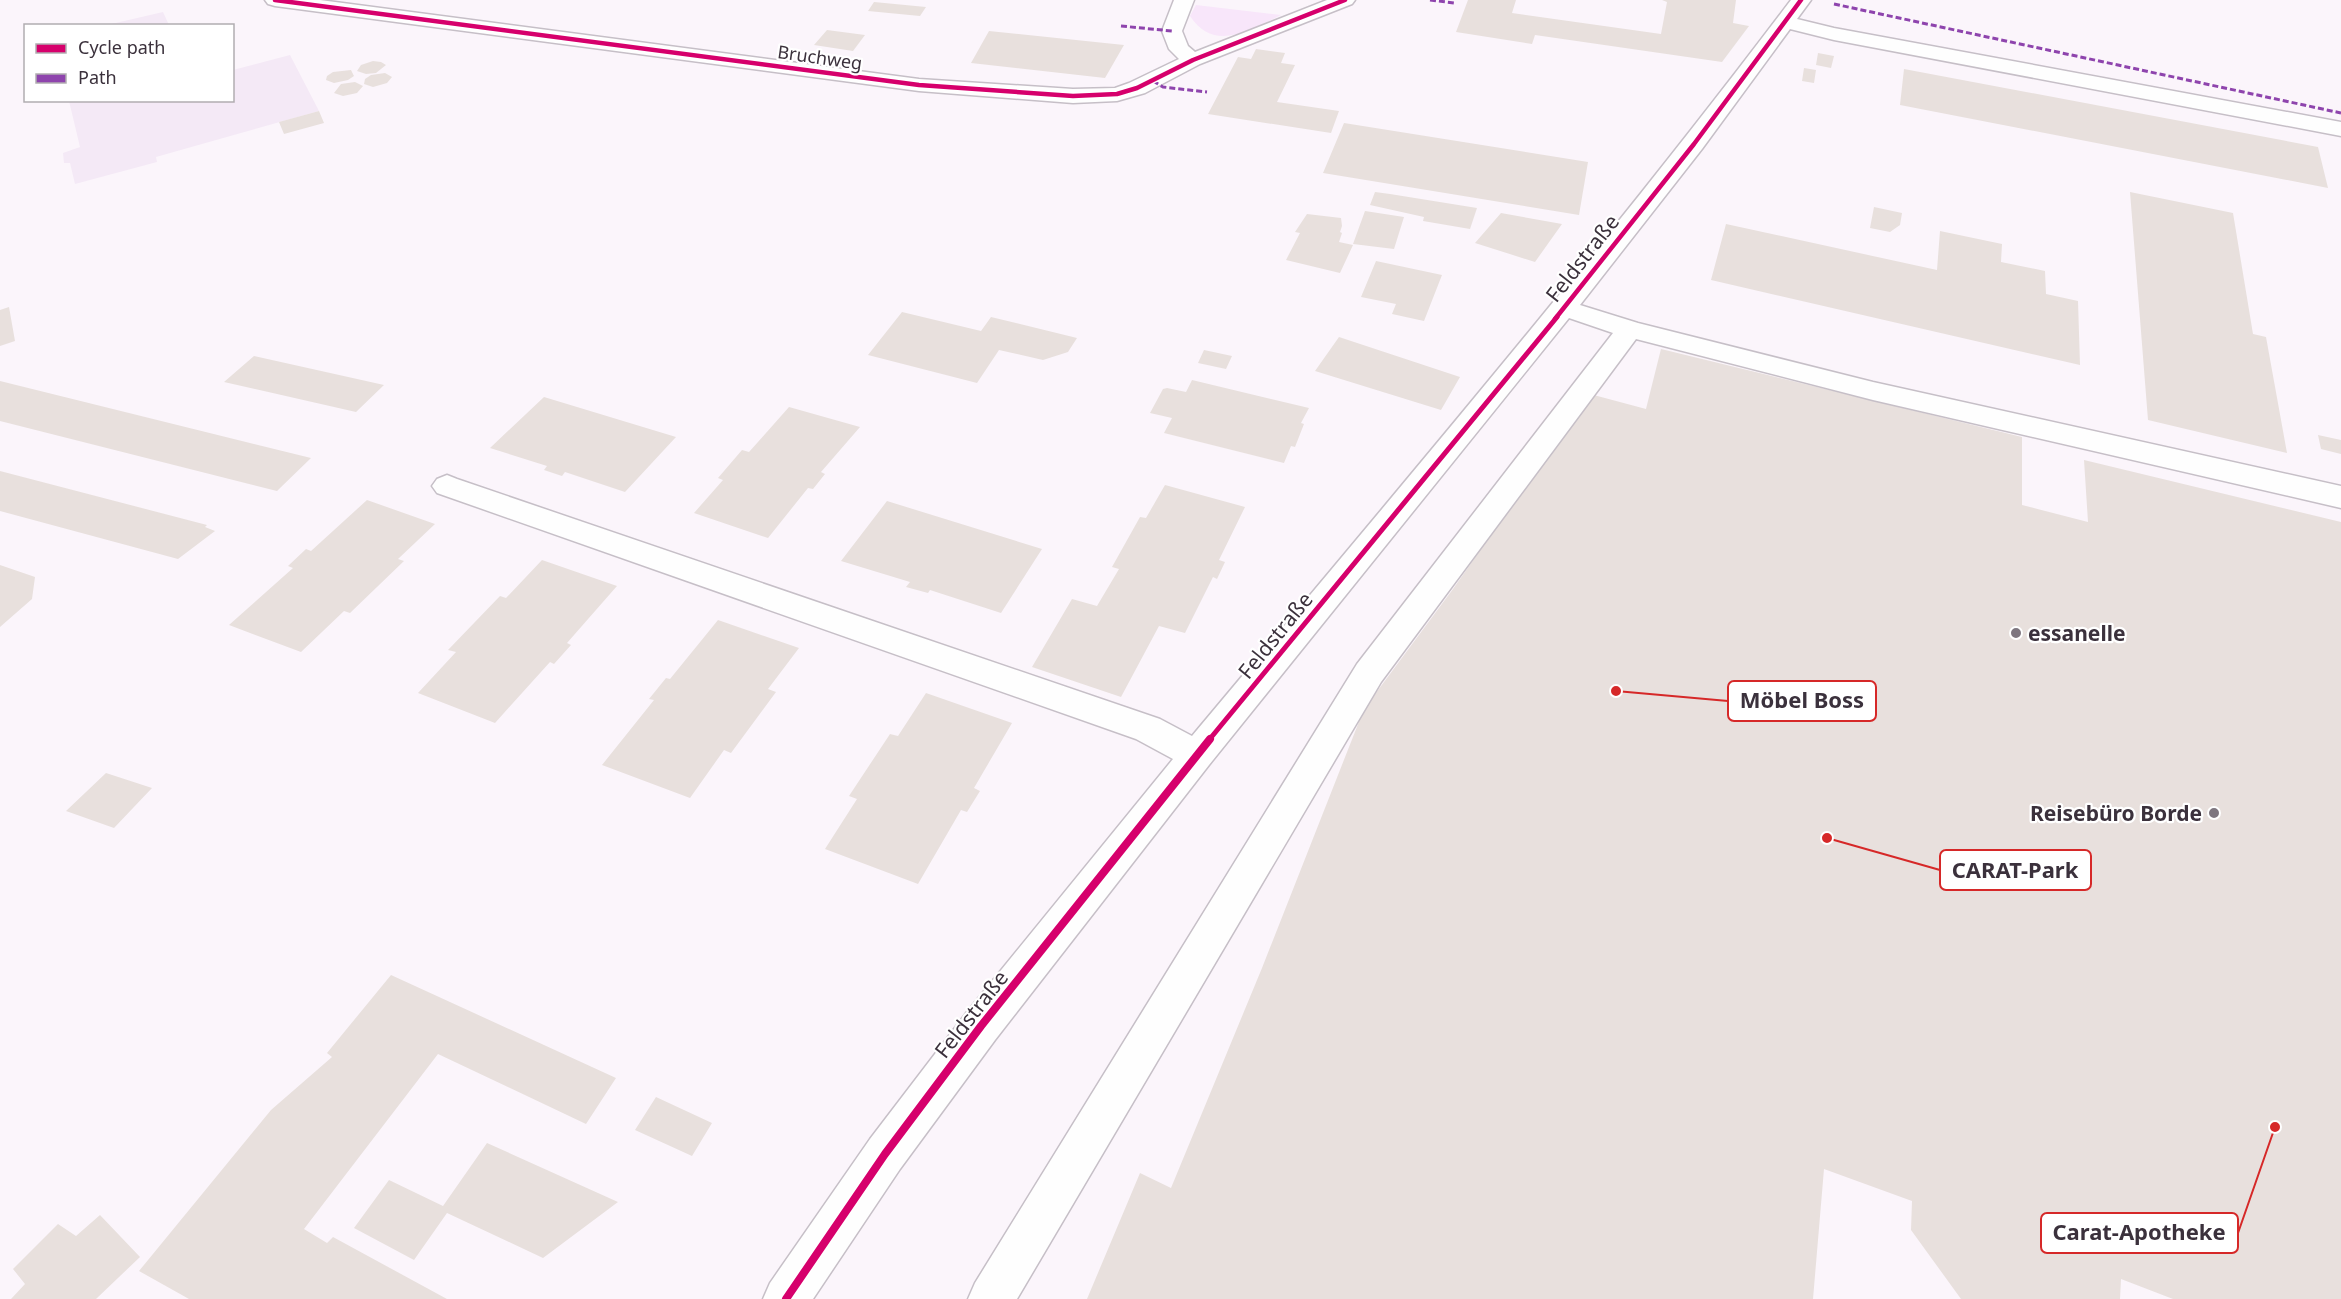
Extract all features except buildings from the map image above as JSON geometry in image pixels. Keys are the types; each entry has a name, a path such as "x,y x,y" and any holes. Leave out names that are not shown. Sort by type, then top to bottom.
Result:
{"street":[{"name":"Bruchweg","path":"275,0 919,85 1073,96 1117,94 1153,81 1193,60 1345,0"},
{"path":"1184,0 1172,31 1179,49 1193,60"},
{"path":"1793,11 1834,34 2341,129"},
{"name":"Feldstraße","path":"786,1299 885,1154 981,1026 1197,755 1564,308 1694,144 1793,11"},
{"path":"1564,308 1630,329 1873,391 2341,497"},
{"path":"992,1299 1369,673 1630,329"},
{"path":"447,486 1148,729 1197,755"}],"shaded area":[{"path":"1196,5 1281,15 1245,32 1221,36 1210,34 1190,16"},
{"path":"163,12 169,24 111,24"},
{"path":"290,55 319,111 156,157 157,162 75,184 70,163 64,163 63,153 80,147 69,102 234,102 234,70"}],"marked path":[{"path":"1430,0 1454,3"},
{"path":"1834,4 2341,113"},
{"path":"1121,26 1172,31"},
{"path":"1153,81 1163,87 1207,92"}],"cycle path":[{"path":"275,0 919,85 1073,96 1117,94 1137,88 1193,60 1345,0"},
{"path":"786,1299 885,1154 981,1026 1197,755 1564,308 1694,144 1801,0"}],"place":[{"name":"essanelle","path":"2016,633"},
{"name":"Möbel Boss","path":"1616,691"},
{"name":"Reisebüro Borde","path":"2214,813"},
{"name":"CARAT-Park","path":"1827,838"},
{"name":"Carat-Apotheke","path":"2275,1127"}]}
